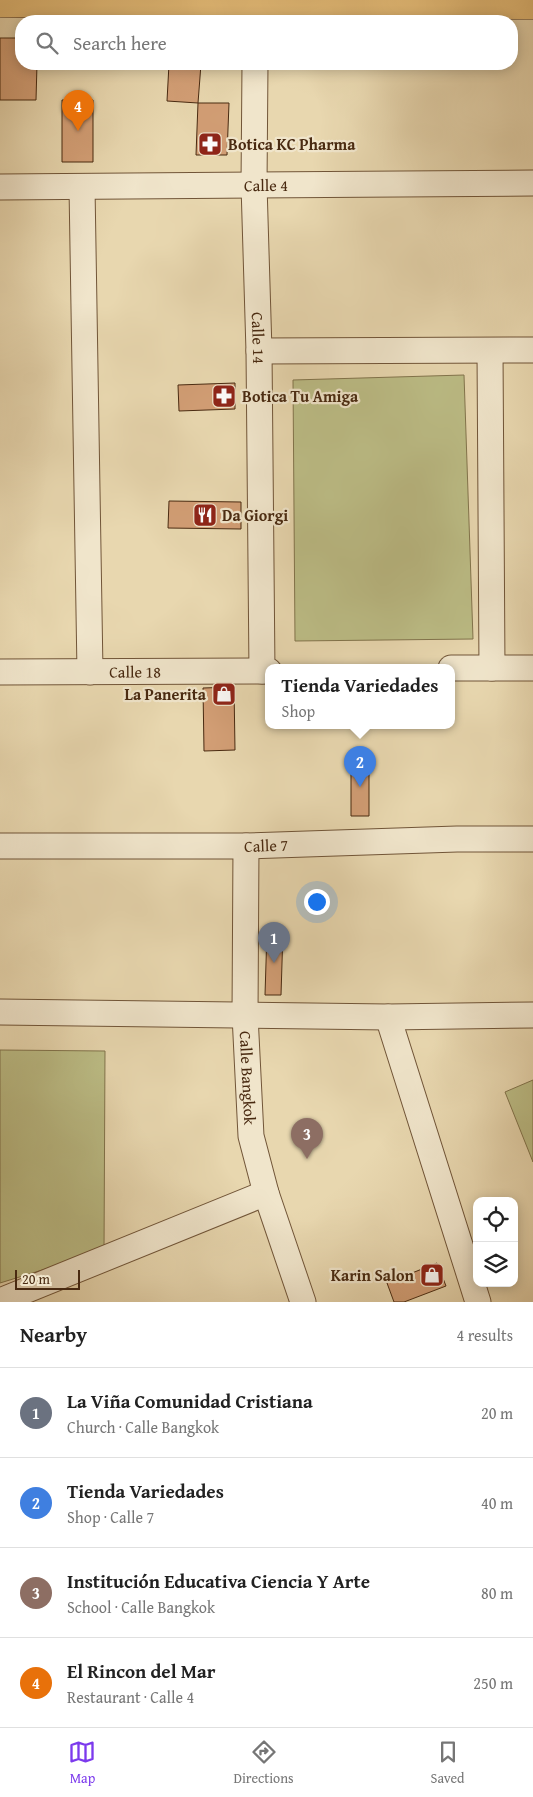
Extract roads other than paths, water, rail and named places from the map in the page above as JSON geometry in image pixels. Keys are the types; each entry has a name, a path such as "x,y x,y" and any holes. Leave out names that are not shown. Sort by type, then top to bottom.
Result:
{"main road":[{"path":"0,3 256,9 533,5"}],"street":[{"name":"Calle 14","path":"255,70 254,185 265,671"},
{"name":"Calle 4","path":"0,187 533,183"},
{"path":"82,187 90,672"},
{"path":"259,352 533,350"},
{"path":"490,351 492,668"},
{"path":"455,668 533,668"},
{"name":"Calle 18","path":"0,672 265,671"},
{"name":"Calle 7","path":"0,846 246,846 457,839 533,839"},
{"name":"Calle Bangkok","path":"246,846 245,1015 251,1136 266,1192 303,1302"},
{"path":"0,1012 388,1017 533,1014"},
{"path":"388,1017 478,1302"},
{"path":"0,1301 266,1192"}],"place":[{"name":"El Rincon del Mar","path":"78,131"},
{"name":"Botica KC Pharma","path":"210,144"},
{"name":"Botica Tu Amiga","path":"224,396"},
{"name":"Da Giorgi","path":"205,515"},
{"name":"La Panerita","path":"224,694"},
{"name":"Tienda Variedades","path":"360,787"},
{"name":"La Viña Comunidad Cristiana","path":"274,963"},
{"name":"Institución Educativa Ciencia Y Arte","path":"307,1159"},
{"name":"Karin Salon","path":"432,1275"}]}
